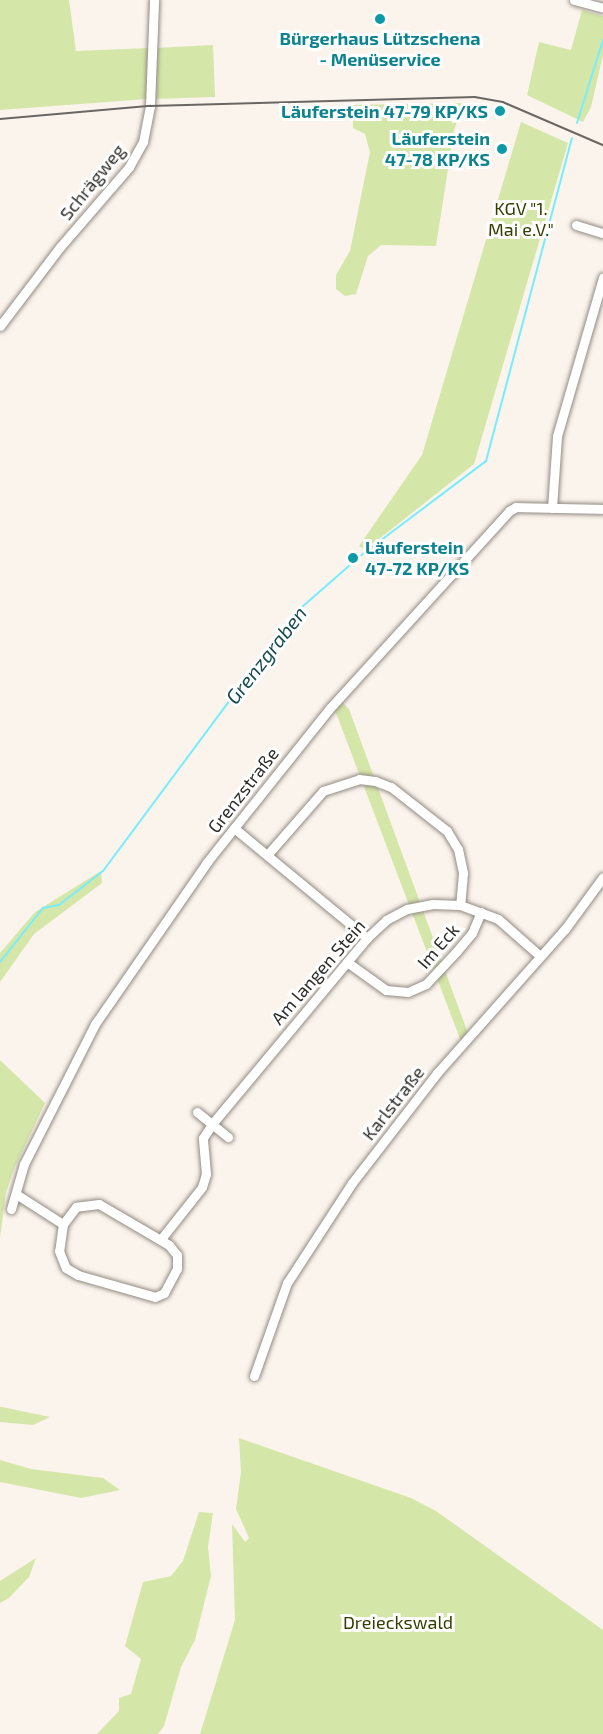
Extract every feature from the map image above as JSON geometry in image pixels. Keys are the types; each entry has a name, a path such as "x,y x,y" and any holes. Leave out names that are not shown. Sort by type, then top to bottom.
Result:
{"street":[{"name":"Schrägweg","path":"0,326 60,247 129,167 143,142 150,110 154,0"},
{"path":"574,0 603,7"},
{"path":"576,225 603,233"},
{"path":"552,508 557,436 603,278"},
{"name":"Grenzstraße","path":"11,1209 24,1164 95,1024 234,828 330,708 509,512 516,507 603,509"},
{"path":"268,854 322,791 349,781 375,781 392,787 447,831 458,849 463,873 460,905"},
{"path":"234,828 366,938"},
{"name":"Karlstraße","path":"254,1376 287,1283 352,1184 437,1073 539,955 565,929 603,877"},
{"name":"Am langen Stein","path":"161,1239 202,1187 206,1174 203,1138 212,1124 366,938 386,920 407,909 434,904 460,905 498,919 539,955"},
{"name":"Im Eck","path":"347,962 386,990 408,992 426,984 456,952 481,912"},
{"path":"197,1112 228,1137"},
{"path":"15,1194 63,1224"},
{"path":"99,1204 161,1239 177,1254 177,1269 164,1293 146,1297 66,1268 59,1251 63,1224 76,1208 99,1204"}],"green space":[{"path":"0,0 69,0 76,51 149,48 147,99 0,110"},
{"path":"582,10 603,16 603,55 591,107 583,122 527,95 539,42 571,50"},
{"path":"213,45 215,97 154,99 156,48"},
{"path":"462,103 470,110 458,119 454,130 436,246 381,245 368,256 356,294 345,296 336,289 336,275 350,251 370,152 365,134 353,128 353,105"},
{"name":"KGV \"1. Mai e.V.\"","path":"521,122 568,143 474,464 365,550 359,546 422,455"},
{"path":"338,698 349,709 469,1036 462,1044 336,713 330,708"},
{"path":"101,871 102,883 34,934 0,982 0,953 35,912"},
{"path":"0,1060 45,1103 6,1192 0,1238"},
{"path":"0,1407 50,1417 33,1425 0,1422"},
{"name":"Dreieckswald","path":"239,1438 411,1498 436,1511 603,1630 603,1734 200,1734 235,1620 232,1524 245,1542 249,1538 236,1509 241,1472"},
{"path":"0,1460 31,1469 103,1478 120,1490 81,1498 0,1482"},
{"path":"199,1512 213,1513 208,1547 211,1576 195,1640 181,1667 164,1726 158,1734 97,1734 119,1711 119,1698 131,1694 141,1659 125,1646 143,1582 171,1576 183,1561"},
{"path":"36,1558 29,1577 9,1598 0,1603 0,1581"}],"waterway":[{"name":"Grenzgraben","path":"577,123 603,40"},
{"name":"Grenzgraben","path":"0,962 43,908 59,905 103,871 294,614 364,553 486,461 572,138"}],"tram line":[{"path":"0,119 150,106 475,97 503,102 603,145"}],"place":[{"name":"Bürgerhaus Lützschena - Menüservice","path":"380,19"},
{"name":"Läuferstein 47-79 KP/KS","path":"500,111"},
{"name":"Läuferstein 47-78 KP/KS","path":"502,149"},
{"name":"Läuferstein 47-72 KP/KS","path":"353,558"}]}
